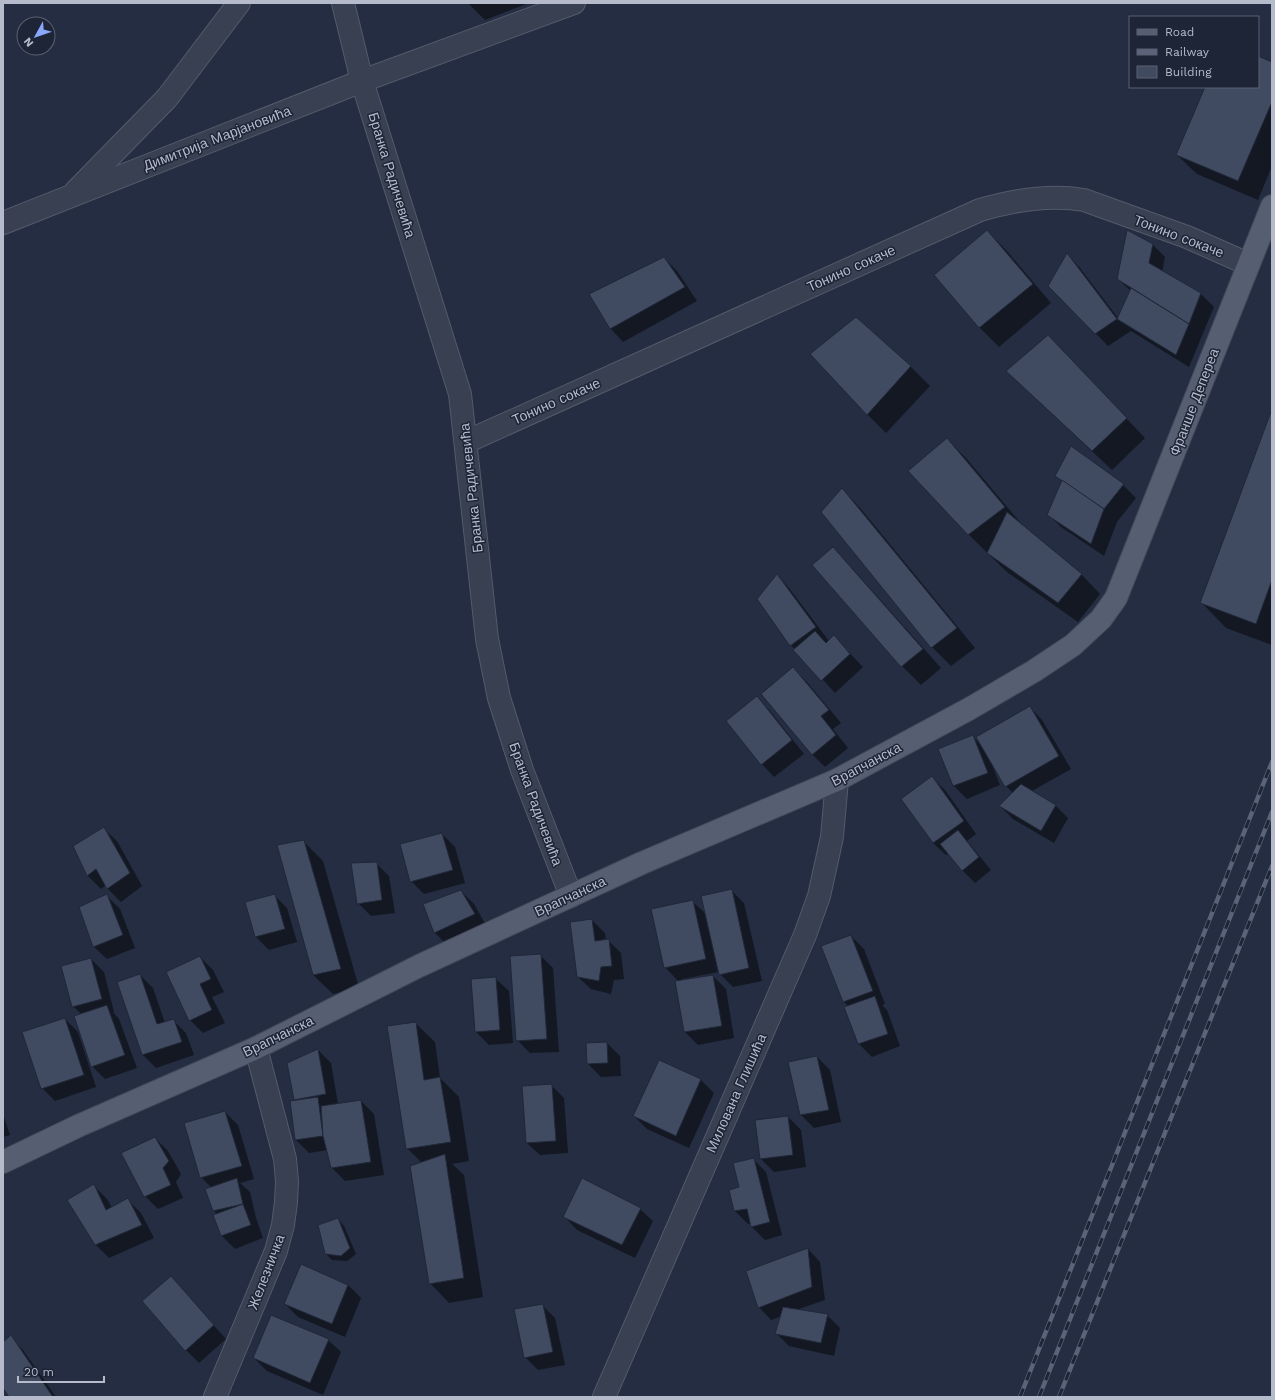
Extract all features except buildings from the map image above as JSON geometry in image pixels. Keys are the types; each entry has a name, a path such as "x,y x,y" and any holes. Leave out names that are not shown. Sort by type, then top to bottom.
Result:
{"main road":[{"name":"Франше Депереа","path":"1116,598 1272,206"},
{"name":"Врапчанска","path":"3,1162 78,1126 256,1048 419,966 642,863 837,780 969,709 1073,646 1101,619 1116,598"}],"street":[{"name":"Димитрија Марјановића","path":"72,195 167,98 239,3"},
{"path":"343,3 362,81"},
{"name":"Димитрија Марјановића","path":"3,222 362,81 574,3"},
{"name":"Бранка Радичевића","path":"362,81 460,394 488,640 498,690 522,770 571,896"},
{"name":"Тонино сокаче","path":"466,442 944,226 980,210 1003,203 1047,198 1071,198 1084,200 1187,237 1248,264"},
{"name":"Милована Глишића","path":"604,1397 805,935 819,896 832,837 837,780"},
{"name":"Железничка","path":"215,1397 276,1251 283,1225 286,1202 287,1181 285,1159 256,1048"}],"railway":[{"path":"1020,1397 1272,762"},
{"path":"1039,1397 1272,812"},
{"path":"1059,1397 1272,866"}]}
